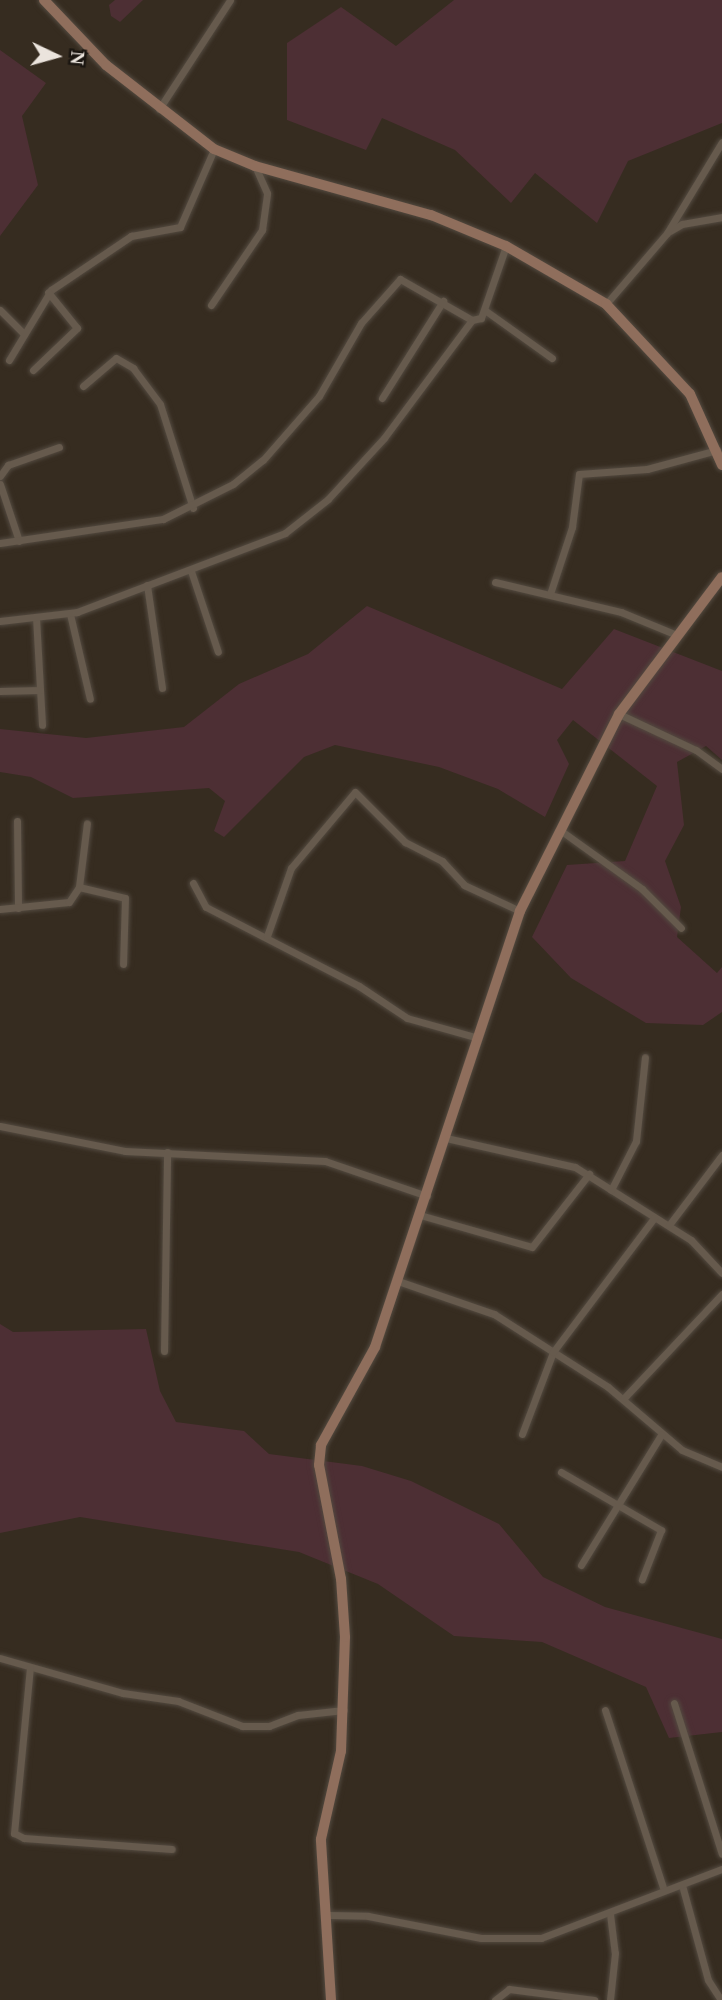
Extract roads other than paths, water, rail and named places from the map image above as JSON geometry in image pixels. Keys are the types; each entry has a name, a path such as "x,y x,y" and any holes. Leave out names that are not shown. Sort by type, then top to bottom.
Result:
{"street":[{"path":"44,0 159,110 214,149 255,166 389,200 506,246 606,304 690,394 722,465"},
{"path":"159,110 230,0"},
{"path":"606,304 667,233 722,142"},
{"path":"9,360 48,292 131,236 180,227 214,149"},
{"path":"211,305 262,230 267,193 255,166"},
{"path":"667,233 682,224 722,218"},
{"path":"0,621 70,614 191,571 285,533 328,499 384,438 472,320 486,311 506,246"},
{"path":"0,543 139,525 193,508 263,460 319,396 361,323 395,283 408,279 472,320"},
{"path":"33,370 77,328 48,292"},
{"path":"382,398 443,301"},
{"path":"0,310 24,334"},
{"path":"486,311 552,358"},
{"path":"83,386 116,358 133,368 160,404 193,508"},
{"path":"0,476 8,465 59,447"},
{"path":"550,594 572,527 579,474 647,469 717,450"},
{"path":"0,484 19,541"},
{"path":"191,571 218,652"},
{"path":"331,2000 329,1915 321,1839 337,1774 344,1710 342,1595 319,1454 375,1347 446,1138 475,1037 520,911 619,714 722,577"},
{"path":"495,582 621,612 677,635"},
{"path":"147,585 162,688"},
{"path":"70,614 90,699"},
{"path":"36,617 43,724"},
{"path":"0,691 40,690"},
{"path":"619,714 696,750 722,769"},
{"path":"267,936 291,868 355,792 405,842 442,861 464,886 520,911"},
{"path":"17,821 18,908"},
{"path":"0,909 60,906 79,887 87,823"},
{"path":"561,830 642,889 681,928"},
{"path":"193,883 206,907 267,936 407,1018 475,1037"},
{"path":"79,887 125,898 123,964"},
{"path":"611,1190 636,1141 645,1058"},
{"path":"0,1126 28,1128 60,1141 167,1152 325,1161 427,1196"},
{"path":"446,1138 561,1160 589,1174 654,1218 669,1225 722,1273"},
{"path":"164,1352 167,1152"},
{"path":"669,1225 722,1155"},
{"path":"421,1215 532,1247 589,1174"},
{"path":"522,1434 553,1352 654,1218"},
{"path":"398,1282 494,1314 624,1398 661,1434 722,1467"},
{"path":"624,1398 683,1341 695,1318 722,1294"},
{"path":"582,1565 661,1434"},
{"path":"561,1472 661,1530 642,1579"},
{"path":"0,1658 123,1693 178,1701 256,1728 306,1713 344,1710"},
{"path":"30,1667 14,1833 24,1838 172,1849"},
{"path":"674,1703 722,1854"},
{"path":"605,1710 664,1890"},
{"path":"329,1915 520,1940 567,1932 664,1890 722,1869"},
{"path":"682,1885 708,1980 721,2000"},
{"path":"610,1914 615,1953 610,2000"},
{"path":"495,2000 509,1989 594,2000"}]}
